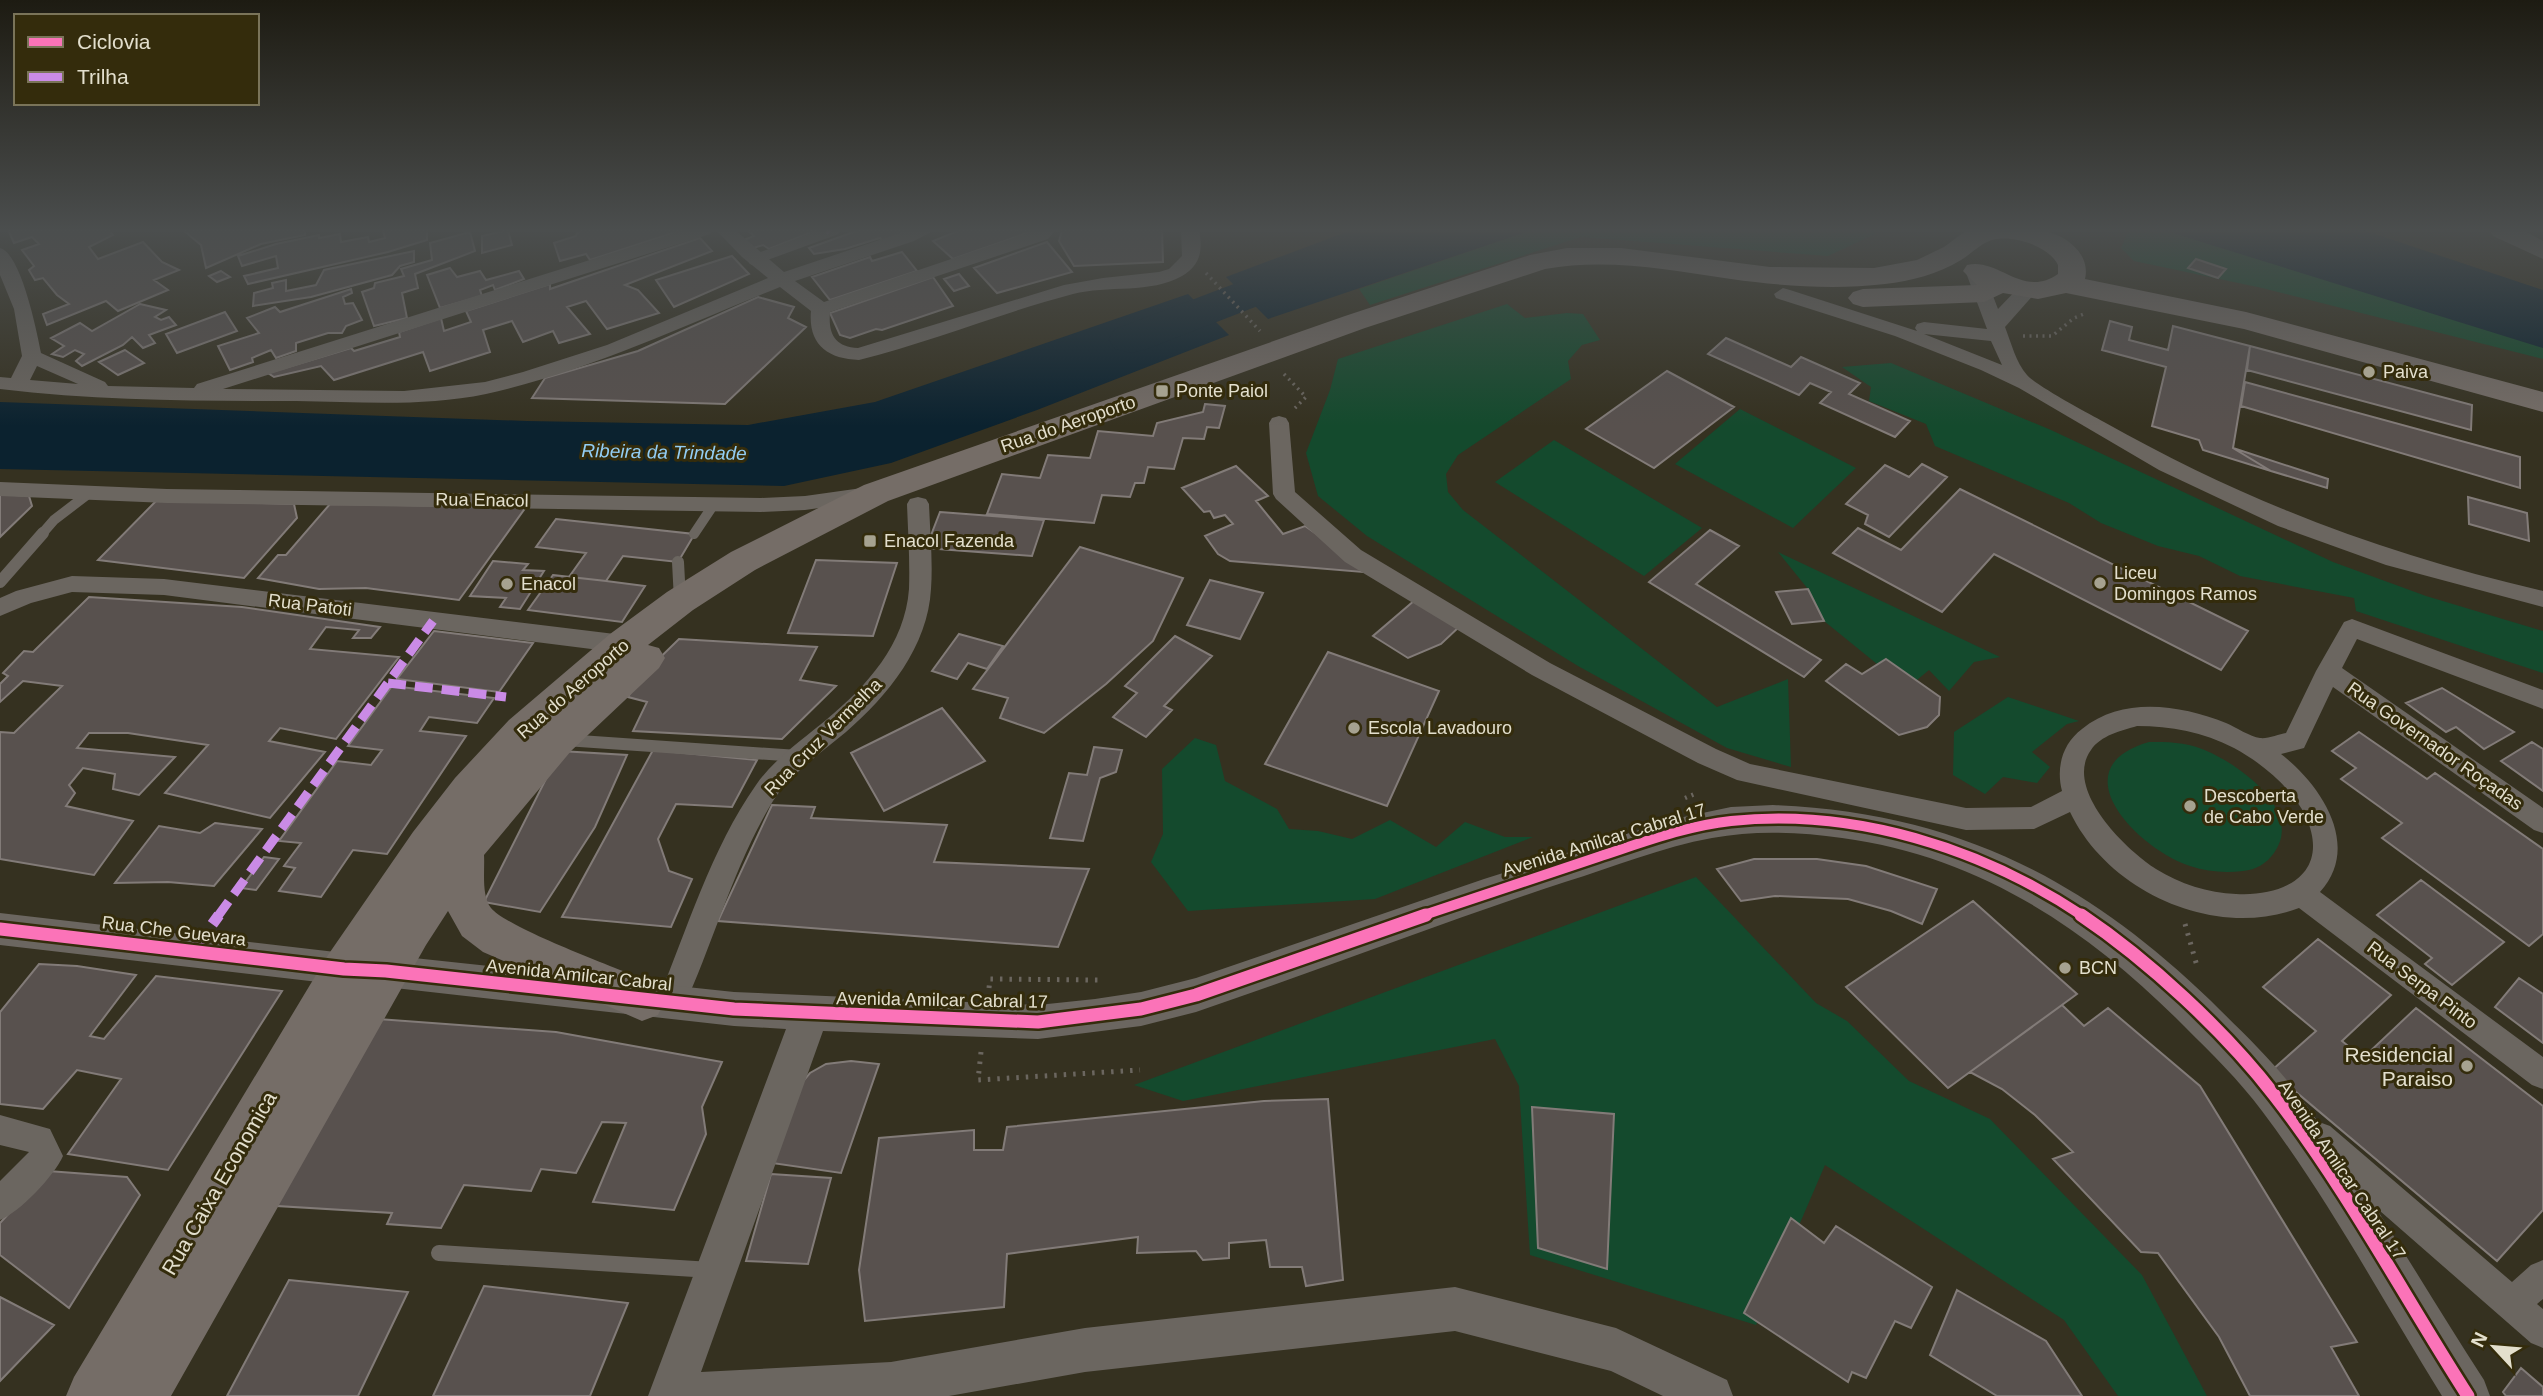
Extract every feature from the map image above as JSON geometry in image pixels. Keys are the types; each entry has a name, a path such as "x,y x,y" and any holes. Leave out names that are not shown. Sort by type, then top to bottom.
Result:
{"main road":[{"name":"Rua do Aeroporto","path":"365,970 428,844 469,790 523,731 623,644 680,601 743,561 876,493 1436,295"},
{"name":"Rua do Aeroporto","path":"365,970 463,852 492,811 557,740 650,654 681,629 738,591 839,539 1094,430 1482,295"},
{"name":"Rua do Aeroporto","path":"1805,295 1860,298 1877,295"},
{"path":"2174,295 2218,312 2543,402"},
{"path":"2222,295 2543,384"},
{"path":"463,852 465,902 477,923 499,938 657,1001"},
{"path":"141,1396 365,970"},
{"name":"Rua Caixa Economica","path":"93,1396 365,970"}],"street":[{"path":"17,295 23,309 32,356"},
{"path":"183,394 497,295"},
{"path":"9,384 183,394 439,396 496,385 604,354 744,295"},
{"path":"803,295 821,309"},
{"path":"821,309 862,295"},
{"path":"821,309 820,319 827,344 835,352 859,354 1050,295"},
{"path":"1787,295 1872,321 1955,351 2020,381 2162,462 2285,520 2376,556 2543,599"},
{"path":"1992,295 1997,330"},
{"path":"1992,295 1997,330 2020,381"},
{"path":"0,308 23,309"},
{"path":"1872,321 1956,333 1997,330"},
{"path":"32,356 112,392"},
{"path":"9,384 32,356"},
{"path":"1279,424 1284,494 1353,556 1433,602 1541,670 1707,756 1746,773 1966,819 2034,818 2075,797"},
{"name":"Rua Enacol","path":"0,489 88,494 714,504 805,503 876,493"},
{"name":"Rua Cruz Vermelha","path":"657,1001 751,814 766,791 877,687 906,643 914,623 920,590 918,504"},
{"name":"Rua Patoti","path":"0,608 24,597 72,584 164,587 623,644"},
{"path":"2256,750 2295,740 2351,628 2543,700"},
{"name":"Rua Governador Roçadas","path":"2328,671 2543,822"},
{"path":"2155,716 2196,722 2216,729 2256,750 2297,785 2315,809 2322,826 2325,858 2313,884 2301,894 2269,906 2250,908 2206,902 2165,887 2129,865 2101,839 2075,797 2071,766 2082,741 2091,731 2119,719 2155,716"},
{"name":"Avenida Amilcar Cabral 17","path":"810,1014 1038,1022 1141,1009 1196,995 1548,873 1687,830 1729,821 1817,820 1870,828 1925,842 2016,877 2066,904 2118,943 2178,995 2236,1052 2281,1104 2468,1396"},
{"name":"Rua Serpa Pinto","path":"2301,894 2543,1075"},
{"name":"Rua Che Guevara","path":"0,929 365,970"},
{"name":"Avenida Amilcar Cabral","path":"365,970 657,1001 810,1014"},
{"path":"810,1014 715,1270 672,1396 891,1384 1085,1350 1455,1310 1616,1350 1711,1396"},
{"path":"2281,1104 2543,1331"},
{"path":"0,1130 32,1136 39,1140 47,1156 0,1204"},
{"path":"2512,1304 2543,1277"}],"lane":[{"path":"0,582 54,520 88,494"},
{"path":"694,534 714,504"},
{"path":"678,562 680,601"},
{"path":"557,740 800,757"},
{"path":"439,1253 715,1270"}],"path":[{"path":"1226,295 1266,337"},
{"path":"978,1080 1140,1070"}],"green space":[{"path":"1363,295 1401,295 1370,305"},
{"path":"2290,295 2434,295 2543,323 2543,359"},
{"path":"1507,304 1525,318 1583,314 1600,340 1582,345 1568,361 1571,379 1458,455 1446,474 1448,492 1463,510 1717,707 1788,679 1791,767 1727,748 1578,666 1367,536 1318,496 1306,453 1330,390 1338,359"},
{"path":"1891,363 2051,430 2333,562 2426,596 2543,631 2543,673 2356,611 2354,598 2240,576 2199,556 2158,546 2101,523 2069,503 1935,446 1926,424 1869,401 1871,387 1842,367"},
{"path":"1740,409 1856,468 1793,528 1675,464"},
{"path":"1554,440 1702,528 1644,576 1495,482"},
{"path":"1778,552 2000,657 1974,662 1949,691 1929,670 1911,685 1882,668 1824,621 1808,589"},
{"path":"2008,697 2079,721 2067,724 2032,752 2050,767 2037,783 2003,777 1985,794 1953,775 1954,732"},
{"path":"1195,738 1216,745 1225,781 1277,809 1289,829 1318,831 1352,839 1390,820 1436,847 1465,822 1505,837 1533,837 1375,899 1188,911 1151,862 1163,834 1162,769"},
{"path":"2149,742 2169,742 2202,749 2248,776 2274,805 2281,820 2281,837 2268,860 2257,868 2243,871 2197,868 2170,857 2130,826 2116,807 2108,788 2110,770 2123,754"},
{"path":"1696,877 1816,1003 1847,1021 1909,1081 1990,1119 2142,1275 2207,1396 2118,1396 2064,1320 1825,1165 1756,1325 1530,1255 1519,1086 1495,1039 1183,1101 1134,1085"}],"water":[{"path":"1185,295 1189,295 1229,335 1037,410 891,463 784,486 0,469 0,402 527,421 748,425 875,402"},
{"path":"1244,295 1339,295 1268,319"},
{"path":"2373,295 2543,295 2543,348"}],"building":[{"path":"57,295 156,295 118,311 106,301 47,325 43,314 69,304"},
{"path":"254,295 318,295 311,297 253,306"},
{"path":"332,295 347,295 343,297 345,304 353,303 362,320 346,326 342,333 328,333 296,343 296,351 276,358 271,350 252,358 253,362 230,370 218,346 259,333 247,318 275,307 280,312"},
{"path":"363,295 402,295 407,318 374,326"},
{"path":"435,295 482,296 440,308"},
{"path":"515,295 643,295 659,313 607,329 586,301 567,307 590,334 559,343 553,331 523,342 512,321 483,330 490,352 430,371 423,352 334,380 321,366 274,377 268,373 351,348 354,351 400,337 399,332 441,318 444,331 471,322 466,311"},
{"path":"666,295 701,295 674,307"},
{"path":"826,295 845,295 830,300"},
{"path":"881,295 946,295 953,306 850,338 840,335 830,313"},
{"path":"758,297 794,307 788,318 806,327 725,404 532,398 545,378 638,351"},
{"path":"140,304 166,310 155,317 161,320 169,317 176,325 149,335 155,343 143,348 132,337 123,345 82,366 76,361 84,354 75,350 63,357 52,354 64,346 51,338 80,323 92,331"},
{"path":"225,312 237,331 177,353 166,334"},
{"path":"2110,321 2132,327 2129,340 2168,350 2173,326 2250,346 2233,448 2271,471 2203,450 2199,440 2152,426 2166,367 2102,350"},
{"path":"1726,338 1791,367 1801,357 1860,383 1849,394 1910,421 1895,437 1820,403 1831,392 1810,383 1799,395 1708,354"},
{"path":"2250,346 2472,405 2471,430 2247,370"},
{"path":"125,350 144,363 118,375 99,362"},
{"path":"1667,371 1734,407 1654,468 1586,429"},
{"path":"2245,382 2520,457 2520,488 2241,406"},
{"path":"1205,404 1225,406 1219,428 1207,427 1204,439 1183,438 1174,469 1148,467 1144,483 1135,483 1130,497 1102,495 1094,523 987,514 1002,474 1040,478 1048,455 1090,458 1098,431 1153,436 1157,423 1203,412"},
{"path":"2233,448 2328,479 2327,488 2271,471"},
{"path":"1922,464 1947,477 1889,537 1865,524 1868,515 1846,504 1885,465 1909,477"},
{"path":"1236,466 1268,496 1256,501 1283,534 1305,526 1364,567 1363,572 1230,561 1218,554 1205,536 1233,524 1225,515 1214,518 1210,511 1204,512 1182,488"},
{"name":"Liceu Domingos Ramos","path":"1960,489 2248,631 2221,670 1994,554 1942,612 1833,553 1858,528 1901,550"},
{"path":"0,494 29,496 32,506 0,537"},
{"path":"2468,497 2527,513 2529,541 2469,524"},
{"path":"157,500 294,504 297,518 244,578 98,560"},
{"path":"330,504 526,507 459,600 366,588 319,589 258,578 278,555 286,555"},
{"path":"940,512 1044,520 1032,556 926,548"},
{"name":"Enacol","path":"556,519 694,535 678,562 623,556 606,581 569,577 586,553 536,547"},
{"path":"1710,530 1739,546 1696,584 1821,660 1804,677 1649,582"},
{"path":"1080,547 1183,578 1153,641 1106,684 1044,733 1000,718 1008,698 973,689"},
{"path":"816,560 897,563 873,636 788,633"},
{"name":"Enacol","path":"493,561 528,564 523,570 544,571 520,609 500,607 506,598 470,596"},
{"path":"553,575 645,586 622,622 528,610"},
{"path":"1210,580 1263,593 1240,639 1187,625"},
{"path":"1808,589 1824,621 1792,624 1776,592"},
{"path":"89,597 242,607 380,627 371,638 353,638 359,630 326,627 310,649 399,657 336,739 280,728 269,741 325,752 270,818 165,793 208,745 128,733 89,733 77,748 175,757 139,795 113,789 115,774 83,768 69,785 75,793 66,806 133,821 94,875 0,859 0,732 14,733 62,686 23,681 0,702 0,684 8,676 3,673 24,651 33,652"},
{"path":"1415,600 1459,627 1441,644 1408,658 1373,636"},
{"path":"434,631 533,643 499,692 397,679"},
{"path":"959,634 1003,646 987,669 968,663 957,679 932,671"},
{"path":"1175,636 1212,656 1164,706 1172,710 1146,737 1113,717 1137,693 1125,686"},
{"path":"679,639 817,647 800,680 836,686 782,739 633,731 647,702 628,697 638,679"},
{"name":"Escola Lavadouro","path":"1328,652 1439,691 1387,806 1265,764"},
{"path":"1886,659 1940,697 1939,715 1927,727 1899,735 1826,681 1846,664 1862,674"},
{"path":"392,686 494,698 477,723 429,717 420,731 466,736 387,854 353,850 321,897 279,891 295,868 284,866 301,843 279,841 337,761 371,765 382,750 348,746"},
{"path":"2442,688 2514,732 2484,749 2456,727 2446,732 2406,703"},
{"path":"942,708 985,761 884,811 851,753"},
{"path":"2359,732 2427,779 2435,773 2543,849 2543,934 2529,946 2382,838 2402,823 2341,779 2356,768 2332,751"},
{"path":"2532,742 2543,749 2543,791 2501,761"},
{"path":"1094,747 1122,750 1116,772 1100,778 1083,841 1050,838 1069,773 1087,775"},
{"path":"653,750 757,760 732,807 676,804 658,839 669,871 692,879 671,927 562,917"},
{"path":"560,751 627,755 595,827 540,912 484,902"},
{"path":"772,805 815,807 811,818 947,825 934,862 1089,869 1058,947 718,921"},
{"path":"215,823 262,829 214,886 168,882 115,883 159,826 200,833"},
{"path":"264,857 279,859 256,890 241,888"},
{"path":"1754,859 1817,859 1866,866 1937,889 1922,924 1891,911 1848,899 1775,896 1741,901 1717,869"},
{"path":"2421,880 2504,942 2452,985 2425,964 2432,958 2377,915"},
{"path":"1973,901 2077,994 1948,1088 1846,987"},
{"path":"2318,939 2391,995 2342,1041 2363,1058 2416,1008 2543,1106 2543,1210 2497,1261 2271,1071 2316,1031 2263,987"},
{"path":"39,964 77,966 136,975 90,1036 104,1039 156,976 282,991 168,1170 68,1154 121,1079 77,1070 43,1109 0,1104 0,1012"},
{"path":"2519,978 2543,994 2543,1043 2495,1007"},
{"path":"2062,1005 2084,1026 2108,1008 2200,1086 2357,1342 2331,1347 2359,1396 2250,1396 2219,1337 2158,1253 2141,1252 2053,1159 2073,1152 2035,1115 2002,1089 1970,1072"},
{"path":"378,1019 556,1032 722,1062 702,1107 706,1134 674,1210 593,1202 626,1123 602,1122 576,1173 541,1169 531,1191 464,1185 441,1228 387,1224 392,1213 261,1205"},
{"path":"851,1061 879,1064 841,1173 772,1163 798,1087 810,1073 826,1064"},
{"path":"1328,1099 1343,1280 1306,1286 1302,1267 1270,1267 1266,1240 1229,1243 1229,1258 1203,1260 1196,1251 1137,1253 1138,1237 1007,1254 1004,1307 865,1321 859,1270 879,1138 974,1130 974,1150 1003,1150 1007,1127 1264,1101"},
{"path":"1532,1107 1614,1114 1607,1269 1538,1248"},
{"path":"48,1171 127,1177 140,1195 69,1308 0,1255 0,1223"},
{"path":"771,1174 831,1178 808,1264 746,1261"},
{"path":"1791,1218 1824,1243 1836,1226 1932,1287 1911,1328 1895,1321 1866,1378 1852,1372 1848,1382 1744,1313"},
{"path":"289,1280 408,1292 358,1396 227,1396"},
{"path":"484,1286 628,1303 590,1396 433,1396"},
{"path":"1957,1290 2046,1341 2082,1396 1997,1396 1930,1355"},
{"path":"0,1297 54,1325 0,1381"},
{"path":"2521,1368 2543,1387 2543,1396 2506,1396 2503,1392"}],"waterway":[{"name":"Ribeira da Trindade","path":"1131,339 1245,295"}],"marked path":[{"path":"193,951 433,621"},
{"path":"388,683 506,697"}],"cycle path":[{"path":"0,929 344,969 386,971 734,1009 1038,1022 1141,1009 1196,995 1532,878 1693,828 1731,821 1773,819 1817,820 1861,826 1949,848 2030,883 2103,931 2172,989 2245,1062 2283,1107 2354,1214 2468,1396"}],"place":[{"name":"Paiva","path":"2369,372"},
{"name":"Ponte Paiol","path":"1162,391"},
{"name":"Enacol Fazenda","path":"870,541"},
{"name":"Liceu Domingos Ramos","path":"2100,583"},
{"name":"Enacol","path":"507,584"},
{"name":"Escola Lavadouro","path":"1354,728"},
{"name":"Descoberta de Cabo Verde","path":"2190,806"},
{"name":"BCN","path":"2065,968"},
{"name":"Residencial Paraiso","path":"2467,1066"}]}
